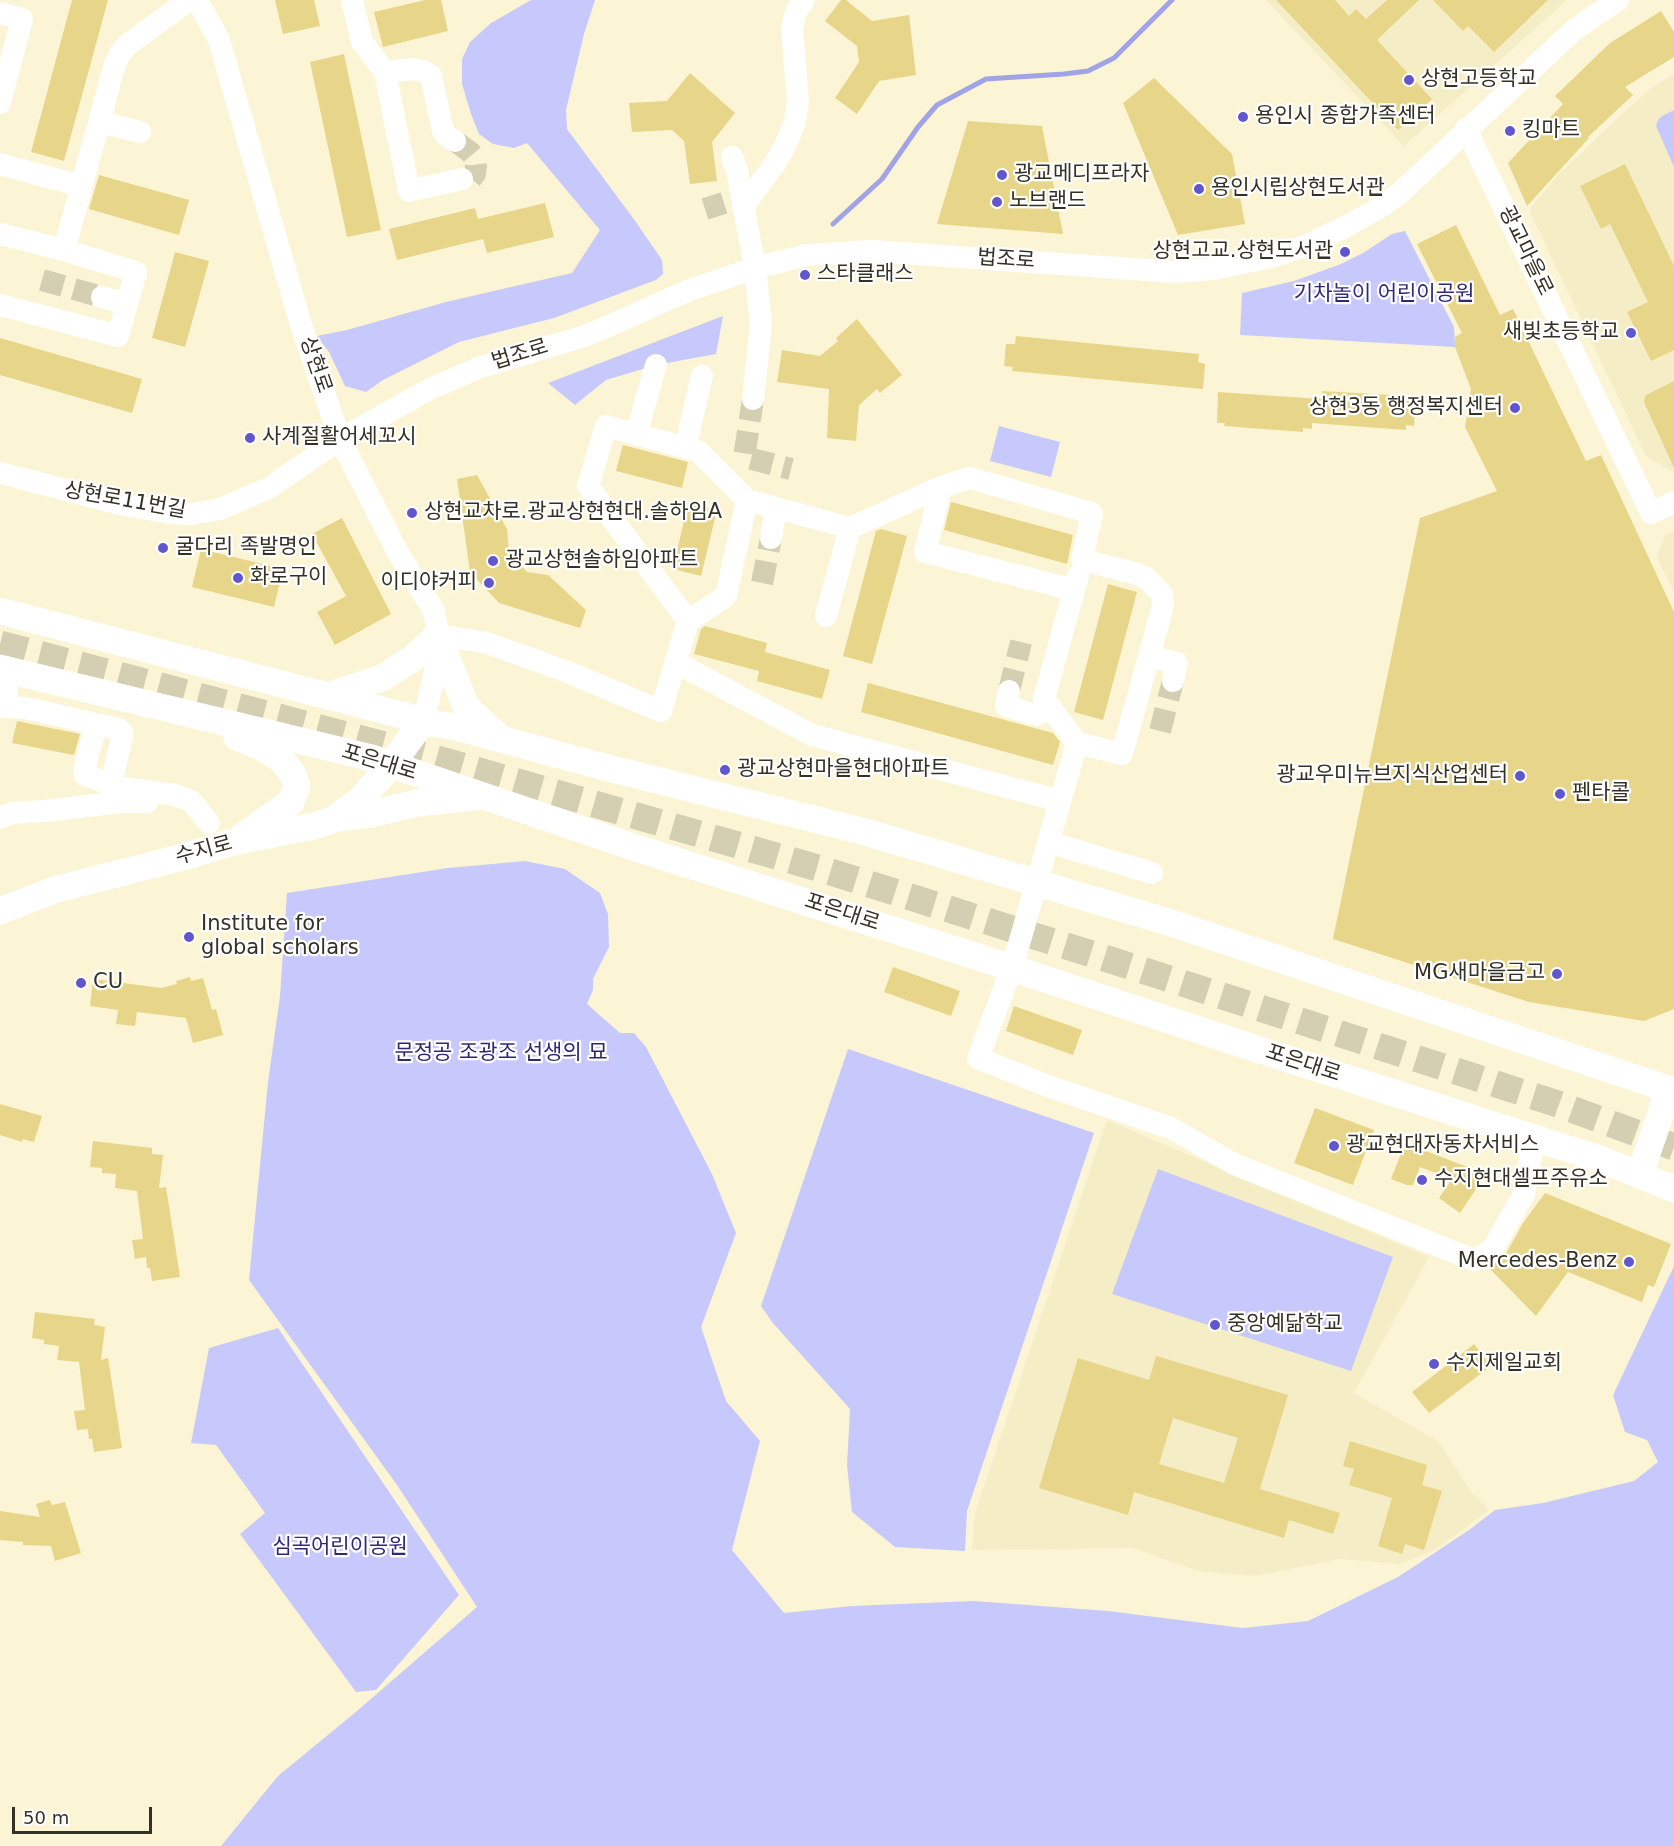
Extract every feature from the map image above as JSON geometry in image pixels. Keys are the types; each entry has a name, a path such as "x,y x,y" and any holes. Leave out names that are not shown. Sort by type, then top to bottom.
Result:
{"main road":[{"path":"0,611 862,831 1165,921 1672,1089 1640,1174"},
{"path":"327,696 382,678 412,659 438,635 466,707 502,740"},
{"name":"포은대로","path":"4,669 372,758 641,849 1600,1159 1674,1189"},
{"path":"205,718 282,760 292,773 297,786 291,802 233,843"},
{"name":"수지로","path":"0,911 54,890 233,843 314,826 334,819 360,800 391,765 424,720"},
{"path":"334,819 371,814 417,803 485,796"}],"street":[{"path":"64,250 115,64 120,54 127,45 189,0"},
{"name":"상현로","path":"197,0 219,40 301,325 340,439 397,551 434,611 438,635 435,671 424,720"},
{"path":"352,0 362,42 385,72 409,191 462,179"},
{"path":"736,201 774,165 795,122 798,102 792,28 796,12 804,0"},
{"name":"법조로","path":"340,439 429,389 478,368 588,335 692,289 755,268 807,255 871,252 977,257 1177,272 1214,269 1271,257 1307,244 1363,218 1400,193 1574,30 1618,0"},
{"path":"0,13 22,19 0,103"},
{"path":"385,72 413,69 431,76 443,131 455,141"},
{"path":"99,122 140,132"},
{"name":"광교마을로","path":"1466,129 1651,513 1674,502"},
{"path":"732,158 736,171 736,201 755,268 761,324 753,399"},
{"path":"0,164 81,186"},
{"path":"0,234 64,250 136,272 118,336 0,305"},
{"path":"102,297 127,304"},
{"path":"636,435 656,365"},
{"path":"685,448 702,376"},
{"path":"688,621 588,486 606,426 698,451 747,500 850,528 941,487 970,478 1092,513 1082,560 1044,699 1077,742 1122,754 1163,606 1162,594 1146,578 1082,560"},
{"name":"상현로11번길","path":"0,473 124,505 170,513 192,514 220,509 269,488 340,439"},
{"path":"941,487 925,552 1074,590"},
{"path":"438,635 487,643 566,671 661,711 688,621 726,596 747,500"},
{"path":"771,538 776,508"},
{"path":"826,616 850,528"},
{"path":"1149,656 1177,663 1173,681"},
{"path":"675,662 812,735 1060,801"},
{"path":"4,669 2,716 26,708 119,729 123,734 114,771"},
{"path":"1010,691 1006,706 1036,715 1051,708"},
{"path":"96,724 84,771 85,775 117,787 175,795 191,801 209,823 233,843"},
{"path":"1077,742 1012,968 978,1058 1048,1086 1171,1128 1234,1164 1474,1260 1492,1250 1524,1194 1534,1138"},
{"path":"0,818 12,813 120,802 157,802 209,823"},
{"path":"1048,842 1152,873"}],"shaded area":[{"name":"상현고등학교","path":"1266,0 1567,0 1404,146"},
{"name":"새빛초등학교","path":"1674,74 1673,472 1646,456 1529,210 1555,178 1627,109 1654,86"},
{"path":"1674,531 1674,593 1657,558 1665,535"},
{"name":"중앙예닮학교","path":"1107,1120 1429,1257 1354,1393 1438,1441 1473,1494 1489,1510 1435,1550 1399,1564 1339,1559 1254,1576 1198,1571 1133,1548 972,1550 975,1513"}],"green space":[{"path":"531,0 595,0 584,34 566,110 567,129 662,260 663,274 656,280 554,318 459,342 383,380 366,392 345,386 329,352 317,336 347,330 446,302 572,273 600,230 527,143 514,148 493,144 479,134 462,84 462,59 470,42 491,23"},
{"path":"1674,110 1674,167 1656,126 1662,116"},
{"name":"기차놀이 어린이공원","path":"1405,231 1454,327 1455,347 1240,335 1242,293 1294,281 1341,264 1392,234"},
{"path":"723,316 716,354 656,365 606,380 575,405 548,383"},
{"path":"999,426 1060,442 1051,477 990,461"},
{"name":"문정공 조광조 선생의 묘","path":"525,861 565,869 600,893 608,914 609,947 593,979 593,990 587,1004 620,1033 634,1033 646,1047 712,1174 736,1233 701,1327 726,1401 760,1441 732,1550 784,1613 852,1606 974,1601 1108,1611 1243,1628 1308,1621 1398,1577 1495,1510 1543,1503 1634,1481 1658,1462 1647,1440 1625,1432 1613,1395 1674,1266 1674,1846 221,1846 278,1776 477,1607 397,1485 249,1280 268,1082 280,996 287,893 448,868"},
{"path":"848,1049 1094,1133 967,1511 965,1551 895,1547 852,1512 847,1465 850,1409 772,1322 761,1306"},
{"path":"1158,1169 1393,1257 1351,1371 1112,1294"},
{"name":"심곡어린이공원","path":"278,1328 459,1595 376,1690 356,1692 240,1534 265,1513 216,1445 191,1443 209,1348"}],"building":[{"path":"72,0 108,0 64,161 31,152"},
{"path":"275,0 314,0 320,26 283,34"},
{"path":"425,0 441,0 448,31 383,47 374,12"},
{"path":"841,0 846,0 872,21 909,15 916,75 879,81 857,114 835,98 859,62 857,46 825,21"},
{"path":"1276,0 1335,0 1349,16 1356,9 1366,19 1387,0 1419,0 1377,40 1432,99 1398,130"},
{"path":"1433,0 1548,0 1494,52 1468,26 1463,31"},
{"path":"1661,11 1674,32 1674,57 1625,87 1633,95 1588,137 1527,206 1508,163 1563,104 1555,96 1610,43"},
{"path":"344,54 381,230 347,237 310,62"},
{"path":"690,73 735,113 712,142 717,181 690,184 684,141 672,130 632,132 629,103 667,101"},
{"name":"용인시립상현도서관","path":"1154,78 1232,154 1245,224 1178,235 1123,103"},
{"name":"광교메디프라자","path":"968,121 1042,126 1063,234 937,224"},
{"path":"1625,164 1674,266 1674,350 1651,361 1627,312 1648,302 1610,224 1601,229 1580,186"},
{"path":"99,175 189,200 179,235 89,209"},
{"path":"545,203 554,237 487,253 483,239 397,260 389,229 475,208 478,219"},
{"name":"광교우미뉴브지식산업센터","path":"1456,225 1500,315 1513,309 1586,461 1601,455 1674,612 1674,1009 1644,1021 1529,1002 1333,939 1420,518 1497,491 1465,427 1471,389 1455,347 1455,337 1462,333 1417,244"},
{"path":"175,252 209,261 185,347 152,338"},
{"path":"857,319 902,375 880,393 877,389 859,405 856,441 827,438 829,389 777,382 782,350 820,356 838,341 836,338"},
{"path":"1016,336 1199,354 1198,362 1205,364 1203,389 1012,371 1013,367 1004,366 1006,344 1015,344"},
{"path":"0,338 142,379 132,413 0,375"},
{"path":"1674,381 1674,468 1644,402 1646,395"},
{"path":"1322,391 1409,396 1409,404 1415,404 1414,426 1406,425 1406,430 1312,423 1312,429 1303,428 1303,432 1224,426 1225,423 1217,423 1218,392 1321,399"},
{"path":"623,445 688,462 682,488 616,471"},
{"name":"광교상현솔하임아파트","path":"477,475 507,529 509,551 527,572 548,575 586,610 580,628 499,603 470,572 457,479"},
{"path":"951,502 1073,535 1067,564 944,530"},
{"path":"688,503 717,510 701,576 673,569"},
{"path":"342,518 391,614 335,645 317,612 346,596 312,534"},
{"path":"881,529 907,536 872,664 843,656 876,531"},
{"name":"화로구이","path":"201,549 283,569 274,607 192,587"},
{"path":"1108,584 1137,592 1103,720 1074,712"},
{"path":"705,626 767,643 765,652 830,670 822,699 757,681 759,671 694,654 701,629"},
{"path":"868,683 1053,733 1060,742 1053,765 861,712"},
{"path":"17,721 80,734 74,755 12,743"},
{"path":"893,967 960,991 951,1016 884,992"},
{"path":"190,977 191,981 203,978 212,1010 216,1009 223,1035 193,1043 186,1018 137,1012 135,1026 116,1024 118,1010 90,1006 93,979 161,988 177,984 176,981"},
{"path":"1014,1006 1082,1030 1073,1055 1006,1031"},
{"path":"0,1104 42,1116 34,1142 23,1139 22,1142 0,1135"},
{"name":"광교현대자동차서비스","path":"1315,1108 1374,1130 1353,1185 1294,1163"},
{"path":"93,1141 152,1148 152,1154 163,1155 159,1188 166,1187 180,1277 152,1281 146,1257 135,1259 132,1240 143,1239 137,1191 115,1188 116,1174 102,1173 102,1168 90,1167"},
{"path":"1405,1143 1486,1174 1460,1213 1439,1198 1452,1179 1420,1167 1413,1185 1391,1179"},
{"path":"1545,1193 1671,1244 1654,1287 1648,1285 1642,1302 1568,1272 1536,1316 1489,1268 1504,1257 1523,1223"},
{"path":"35,1312 95,1319 94,1325 105,1327 101,1360 108,1358 122,1448 94,1452 88,1429 77,1430 74,1411 85,1410 79,1362 57,1360 59,1346 44,1344 44,1340 32,1338"},
{"path":"1474,1344 1491,1366 1429,1413 1412,1392"},
{"path":"1156,1356 1288,1395 1260,1489 1340,1513 1333,1534 1289,1520 1284,1538 1134,1492 1128,1515 1039,1488 1078,1358 1149,1380","holes":["1173,1418 1238,1438 1224,1483 1159,1464"]},
{"path":"1350,1441 1427,1465 1422,1485 1442,1491 1424,1550 1405,1544 1402,1554 1378,1546 1392,1498 1349,1485 1354,1469 1343,1466"},
{"path":"50,1500 52,1505 65,1502 81,1553 55,1561 51,1546 23,1545 23,1542 0,1540 0,1511 40,1517 36,1504"}],"waterway":[{"path":"833,224 882,179 918,127 937,105 986,79 1088,71 1114,58 1172,0"}],"tunnel":[{"path":"455,141 475,158 475,174 471,179"},
{"path":"705,209 724,203"},
{"path":"42,280 102,297"},
{"path":"753,399 744,457 791,469"},
{"path":"762,583 771,538"},
{"path":"1009,691 1021,642"},
{"path":"0,644 434,758 818,868 1555,1103 1674,1147"},
{"path":"1160,731 1173,681"}],"place":[{"name":"상현고등학교","path":"1409,80"},
{"name":"용인시 종합가족센터","path":"1243,117"},
{"name":"킹마트","path":"1510,131"},
{"name":"광교메디프라자","path":"1002,175"},
{"name":"용인시립상현도서관","path":"1199,189"},
{"name":"노브랜드","path":"997,202"},
{"name":"상현고교.상현도서관","path":"1345,252"},
{"name":"스타클래스","path":"805,275"},
{"name":"새빛초등학교","path":"1631,333"},
{"name":"상현3동 행정복지센터","path":"1515,408"},
{"name":"사계절활어세꼬시","path":"250,438"},
{"name":"상현교차로.광교상현현대.솔하임A","path":"412,513"},
{"name":"굴다리 족발명인","path":"163,548"},
{"name":"광교상현솔하임아파트","path":"493,561"},
{"name":"화로구이","path":"238,578"},
{"name":"이디야커피","path":"489,583"},
{"name":"광교상현마을현대아파트","path":"725,770"},
{"name":"광교우미뉴브지식산업센터","path":"1520,776"},
{"name":"펜타콜","path":"1560,794"},
{"name":"Institute for global scholars","path":"189,937"},
{"name":"MG새마을금고","path":"1557,974"},
{"name":"CU","path":"81,983"},
{"name":"광교현대자동차서비스","path":"1334,1146"},
{"name":"수지현대셀프주유소","path":"1422,1180"},
{"name":"Mercedes-Benz","path":"1629,1262"},
{"name":"중앙예닮학교","path":"1215,1325"},
{"name":"수지제일교회","path":"1434,1364"}]}
